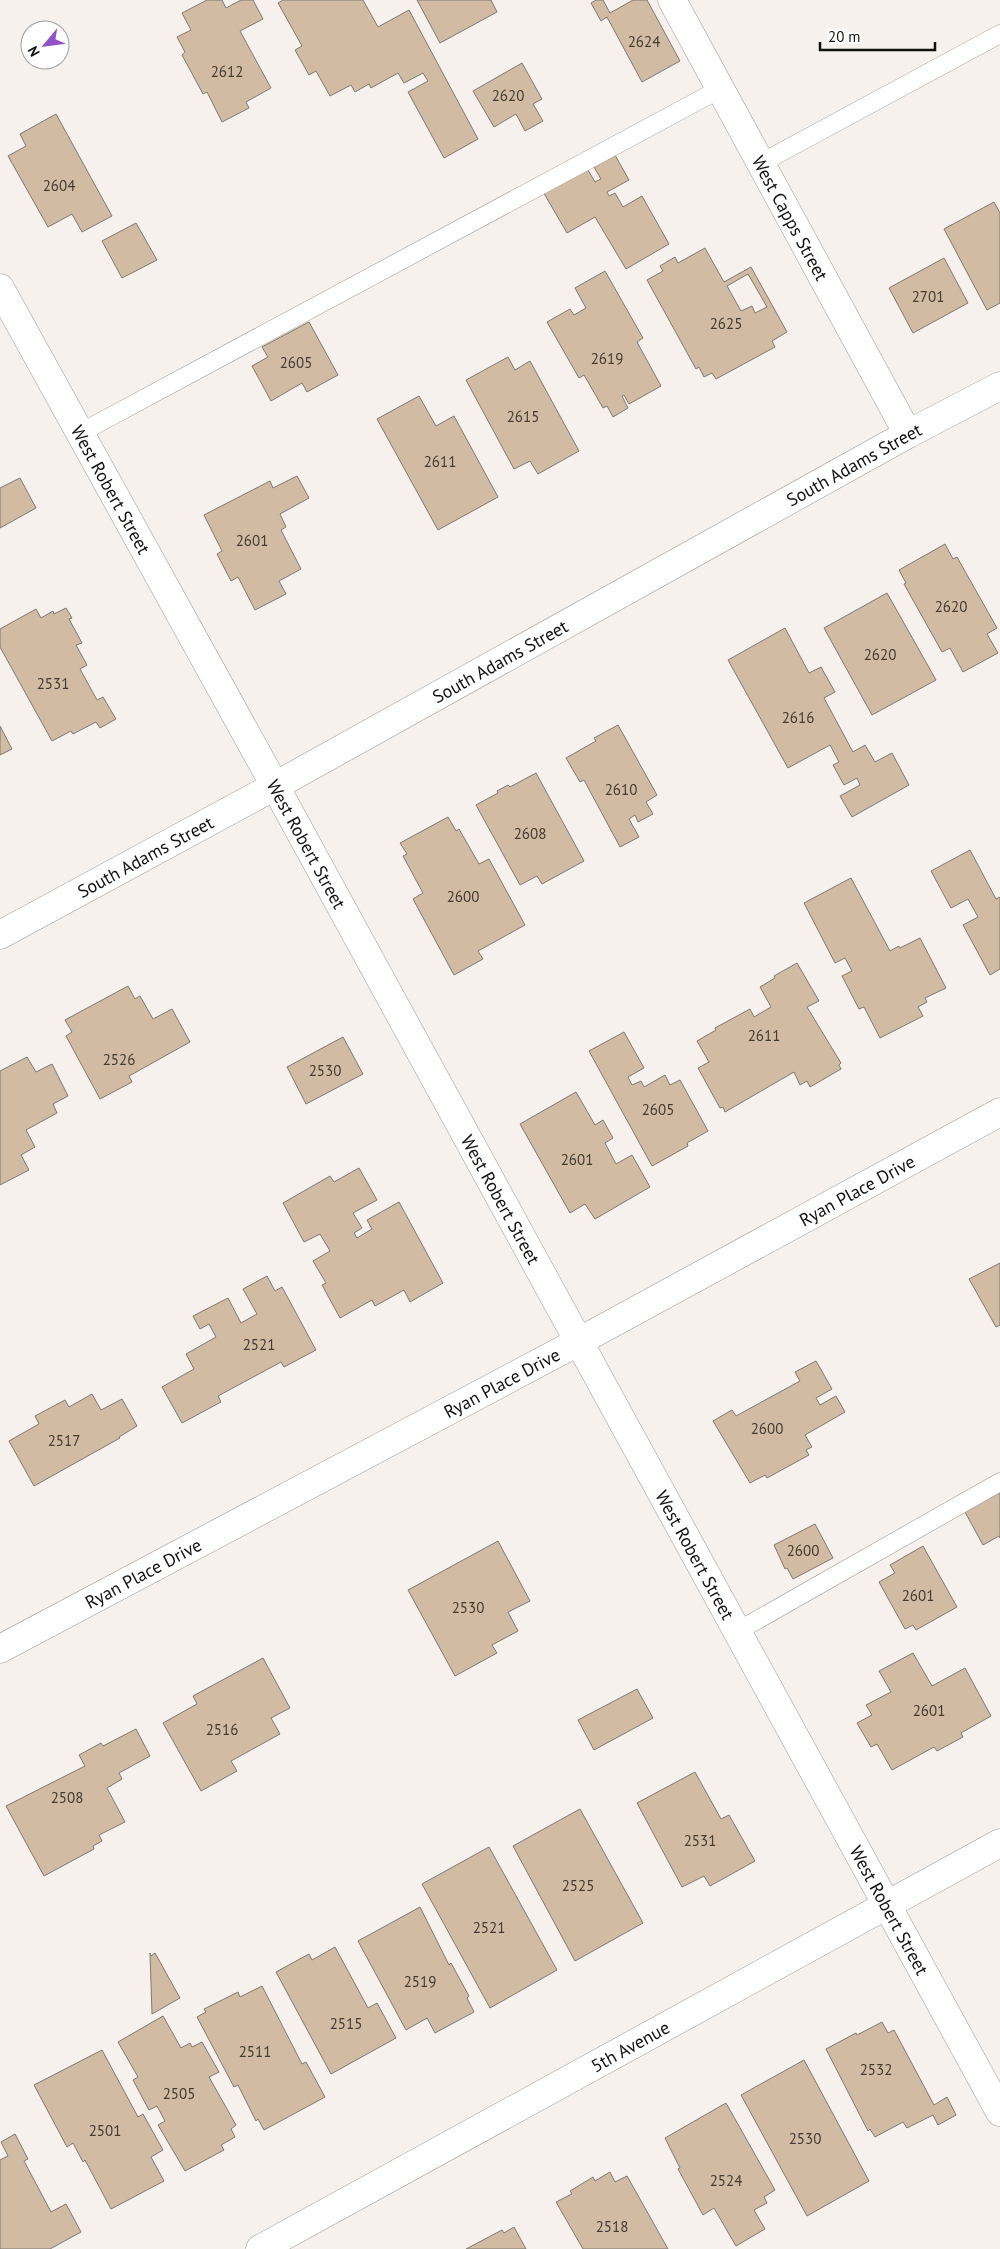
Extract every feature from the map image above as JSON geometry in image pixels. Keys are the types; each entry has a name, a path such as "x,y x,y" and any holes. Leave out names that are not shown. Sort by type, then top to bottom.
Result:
{"street":[{"name":"West Capps Street","path":"672,0 908,434"},
{"name":"West Robert Street","path":"0,288 275,786 1000,2112"},
{"name":"South Adams Street","path":"0,934 275,786 908,434 1000,386"},
{"name":"Ryan Place Drive","path":"0,1649 578,1342 1000,1112"},
{"name":"5th Avenue","path":"260,2249 1000,1843"}],"lane":[{"path":"761,163 1000,34"},
{"path":"80,433 720,89"},
{"path":"736,1632 1000,1482"}],"building":[{"path":"207,0 222,0 226,8 241,0 253,0 263,19 240,31 271,88 246,102 249,108 222,122 207,92 203,94 182,55 185,52 177,37 191,30 182,13"},
{"path":"283,0 363,0 378,27 409,10 478,139 444,158 408,92 428,81 423,73 404,83 398,73 371,88 369,84 355,92 351,85 330,96 316,71 309,75 295,50 302,46 278,3"},
{"path":"417,0 491,0 497,12 440,43"},
{"path":"596,0 603,0 610,13 633,0 647,0 680,61 642,82 607,17 601,21 591,3"},
{"path":"522,63 542,99 533,104 543,121 525,131 516,114 494,127 473,91"},
{"path":"56,114 112,216 82,232 72,214 48,227 8,156 26,146 20,134"},
{"path":"615,155 629,180 607,192 609,196 615,193 623,207 642,196 669,244 626,269 595,217 567,233 542,190 585,165 595,182 601,179 594,167"},
{"path":"994,202 1000,213 1000,303 987,310 944,229"},
{"path":"136,223 157,260 122,278 102,241"},
{"path":"705,248 724,282 751,267 787,332 772,341 775,347 716,379 712,373 704,377 699,367 696,369 647,280 663,271 660,266 675,257 678,263","holes":["748,274 767,307 755,313 752,306 741,311 727,286"]},
{"path":"944,258 968,303 913,333 889,288"},
{"path":"605,271 643,338 637,342 661,386 629,404 624,395 622,396 628,408 613,417 607,406 603,408 584,375 579,378 547,322 570,309 574,315 586,308 575,288"},
{"path":"309,322 338,375 307,392 302,383 271,401 252,366 268,357 262,347"},
{"path":"508,357 515,370 530,361 579,451 538,474 530,461 514,469 466,380"},
{"path":"419,396 436,426 454,416 498,497 438,530 377,419"},
{"path":"297,476 309,498 280,514 286,527 281,530 301,569 279,581 286,594 255,610 238,577 231,581 217,554 222,551 204,515 270,481 273,488"},
{"path":"20,478 36,508 0,528 0,488"},
{"path":"945,544 953,559 957,557 997,628 987,634 998,653 963,672 950,648 942,652 904,584 906,583 899,570"},
{"path":"887,593 936,680 872,715 824,628"},
{"path":"66,608 72,618 69,619 82,643 76,645 87,665 80,669 97,700 103,697 116,719 100,728 96,722 73,734 71,731 52,741 0,647 0,629 36,609 41,618 53,611 54,614"},
{"path":"785,628 809,673 821,667 835,692 824,698 853,752 865,745 875,762 892,753 909,785 852,817 840,796 860,785 857,778 844,785 833,765 839,762 830,745 788,768 728,660"},
{"path":"618,725 657,795 646,802 653,814 638,822 635,815 629,819 639,837 620,847 584,780 580,782 566,758 596,741 594,738"},
{"path":"0,726 12,749 0,755"},
{"path":"536,773 584,861 542,884 537,876 520,885 476,805 508,785 510,787"},
{"path":"448,817 456,831 459,829 479,864 489,859 525,925 478,951 483,959 454,975 413,899 423,893 403,856 407,854 400,843"},
{"path":"970,850 996,899 1000,897 1000,969 990,975 963,925 978,917 968,899 951,908 931,871"},
{"path":"851,878 890,951 920,938 946,988 925,998 927,1002 918,1007 923,1016 880,1038 864,1007 859,1009 842,976 852,971 845,958 835,963 804,903"},
{"path":"797,963 819,1001 807,1007 841,1063 839,1065 841,1069 810,1087 807,1081 800,1085 794,1072 725,1112 723,1107 720,1108 698,1068 709,1062 697,1041 716,1030 715,1028 750,1009 754,1017 771,1007 760,987 775,978 774,976"},
{"path":"128,986 135,999 140,996 153,1019 172,1009 190,1042 129,1076 132,1082 100,1099 66,1036 72,1032 65,1020"},
{"path":"624,1032 644,1068 628,1077 632,1085 641,1081 644,1087 665,1075 670,1085 680,1080 708,1131 687,1143 688,1146 652,1166 589,1051"},
{"path":"343,1037 363,1074 306,1104 287,1067"},
{"path":"27,1057 36,1072 52,1064 68,1096 53,1104 57,1113 26,1130 35,1147 21,1155 29,1170 0,1185 0,1071"},
{"path":"576,1092 595,1125 603,1120 613,1138 605,1143 616,1164 632,1155 650,1187 595,1219 585,1204 570,1213 520,1124"},
{"path":"359,1168 377,1200 353,1213 362,1228 354,1233 357,1238 372,1229 367,1220 399,1202 443,1283 410,1302 404,1290 375,1306 372,1300 340,1318 322,1285 326,1283 313,1261 330,1251 320,1234 304,1242 283,1203 330,1176 334,1182"},
{"path":"1000,1263 1000,1325 996,1327 969,1279"},
{"path":"267,1276 275,1291 282,1287 316,1350 284,1367 281,1362 218,1396 221,1402 182,1423 162,1387 194,1369 186,1354 216,1337 209,1324 200,1329 193,1316 228,1298 241,1323 257,1314 243,1289"},
{"path":"816,1361 832,1389 816,1398 820,1405 836,1396 845,1412 805,1435 812,1447 806,1450 809,1455 767,1478 765,1475 750,1483 713,1421 732,1410 736,1416 800,1381 795,1372"},
{"path":"92,1394 101,1410 122,1399 137,1426 120,1438 34,1486 9,1441 39,1424 35,1416 65,1400 69,1407"},
{"path":"1000,1492 1000,1538 999,1536 983,1545 965,1512"},
{"path":"815,1524 833,1558 793,1579 787,1568 785,1569 774,1545"},
{"path":"498,1541 530,1601 508,1612 518,1631 492,1645 497,1653 455,1676 408,1590"},
{"path":"923,1546 957,1607 916,1630 913,1625 905,1629 879,1582 895,1573 890,1565"},
{"path":"913,1653 932,1686 965,1668 991,1716 961,1733 963,1737 937,1751 934,1747 892,1770 877,1744 871,1747 857,1723 872,1715 866,1705 891,1692 879,1671"},
{"path":"263,1658 290,1708 271,1718 280,1734 231,1761 237,1771 201,1791 163,1723 197,1704 193,1696"},
{"path":"637,1689 653,1718 594,1750 578,1720"},
{"path":"136,1729 150,1756 119,1773 122,1779 107,1788 125,1822 99,1835 102,1841 93,1846 94,1849 44,1876 6,1806 85,1766 79,1755 101,1743 103,1746"},
{"path":"695,1772 721,1819 729,1815 755,1861 710,1886 704,1876 682,1887 637,1803"},
{"path":"580,1809 643,1923 575,1961 513,1846"},
{"path":"489,1847 557,1970 490,2008 422,1884"},
{"path":"420,1907 449,1965 451,1963 469,1996 467,1998 474,2012 435,2033 427,2018 406,2030 358,1941"},
{"path":"335,1947 368,2008 377,2003 396,2038 331,2074 276,1972 309,1954 312,1960"},
{"path":"150,1953 151,1956 155,1953 180,1998 152,2014"},
{"path":"262,1986 302,2064 306,2062 325,2097 264,2130 258,2119 256,2121 238,2085 234,2087 197,2017 206,2012 204,2009 238,1992 240,1997"},
{"path":"163,2016 181,2048 190,2043 192,2047 202,2042 219,2072 209,2077 236,2125 231,2129 235,2137 221,2145 224,2150 185,2171 158,2125 165,2121 157,2106 149,2110 133,2080 138,2077 118,2042"},
{"path":"882,2022 888,2033 894,2030 934,2105 947,2097 956,2115 938,2125 933,2115 907,2128 903,2122 875,2137 870,2129 868,2131 826,2049"},
{"path":"102,2050 138,2117 143,2114 163,2150 151,2157 164,2181 111,2209 85,2160 83,2162 73,2143 67,2147 34,2085"},
{"path":"804,2060 869,2181 807,2216 741,2095"},
{"path":"726,2103 775,2190 764,2197 767,2203 754,2210 765,2229 736,2246 714,2208 703,2215 678,2169 680,2168 665,2138"},
{"path":"15,2134 28,2159 24,2161 51,2212 66,2204 81,2232 50,2249 0,2249 0,2160 8,2156 1,2142"},
{"path":"610,2172 615,2182 627,2176 668,2249 583,2249 556,2202 572,2194 570,2191 593,2177 595,2181"},
{"path":"514,2227 526,2249 466,2249 502,2230 504,2233"}]}
